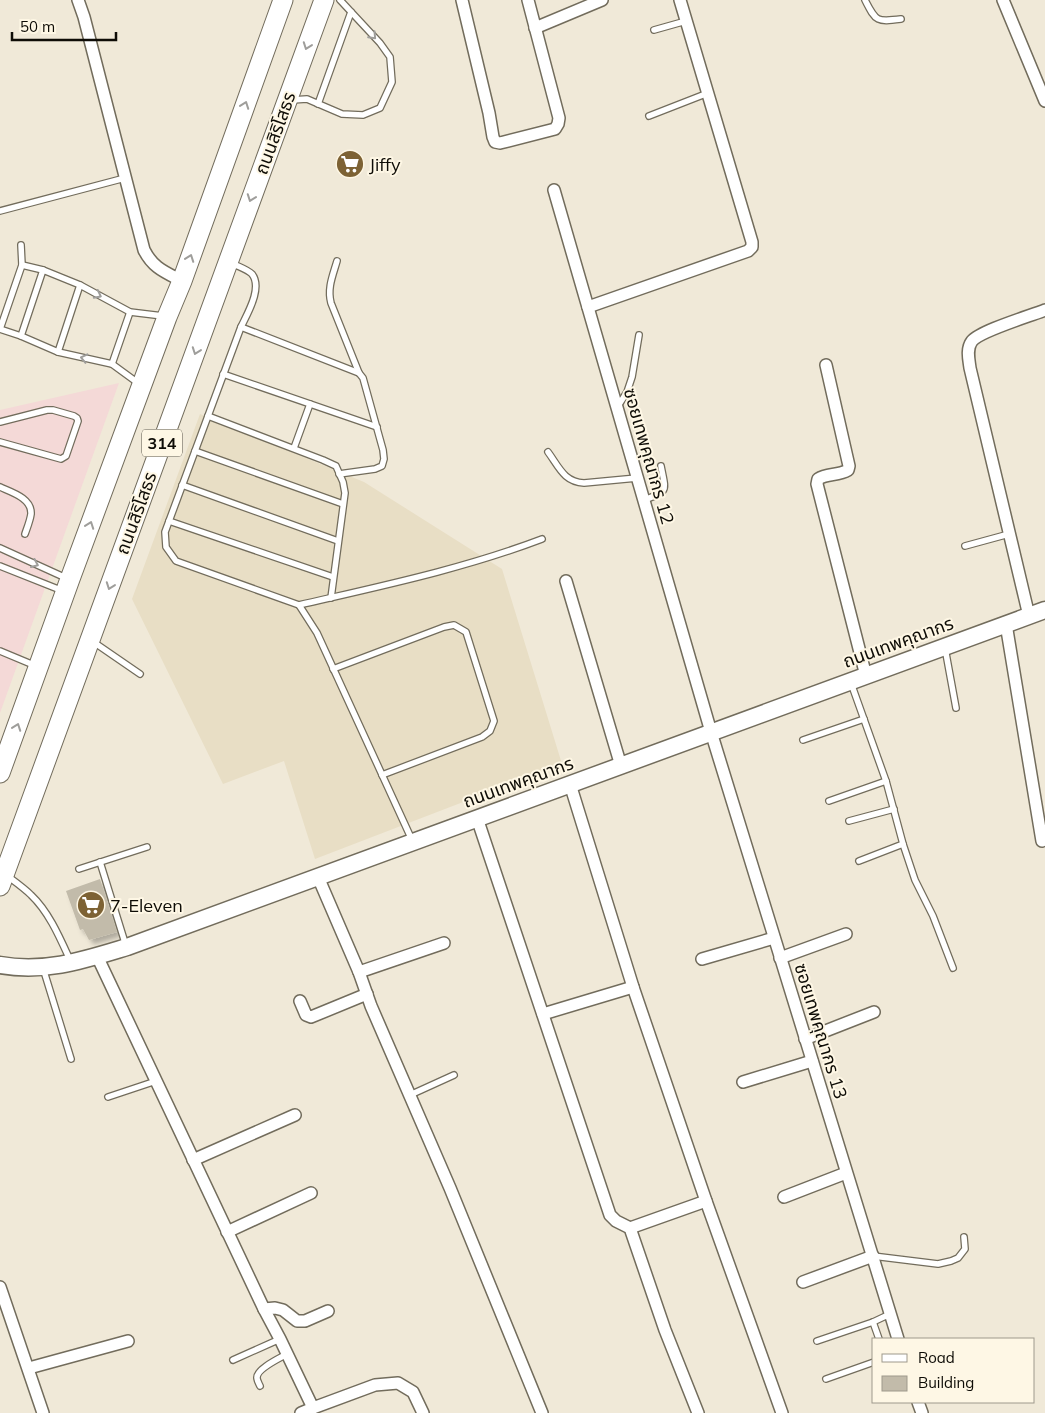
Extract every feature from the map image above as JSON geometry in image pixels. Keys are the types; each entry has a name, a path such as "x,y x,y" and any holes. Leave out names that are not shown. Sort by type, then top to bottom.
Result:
{"highway":[{"name":"314","path":"1,765 182,281 283,0"},
{"name":"ถนนสิริโสธร","path":"2,880 324,0"}],"main road":[{"name":"ถนนเทพคุณากร","path":"0,965 18,968 43,968 72,964 127,947 1045,610"}],"street":[{"path":"78,0 144,250 149,260 158,268 182,281"},
{"path":"462,0 493,137 495,142 500,143 556,128 558,124 559,118 528,0"},
{"path":"535,28 602,0"},
{"path":"588,307 748,251 752,247 680,0"},
{"path":"1003,0 1040,77 1045,101"},
{"name":"ซอยเทพคุณากร 12","path":"554,190 711,732"},
{"path":"1029,616 970,368 968,352 971,342 980,335 1045,310"},
{"path":"826,365 849,466 848,470 843,473 823,476 818,479 817,484 866,676"},
{"path":"566,581 621,766"},
{"path":"1006,624 1042,842"},
{"name":"ซอยเทพคุณากร 13","path":"711,732 898,1338"},
{"path":"570,784 633,987 706,1201 782,1413"},
{"path":"476,818 610,1215 616,1221 630,1228 665,1330 698,1413"},
{"path":"318,877 454,1197 542,1413"},
{"path":"780,958 846,934"},
{"path":"702,959 774,938"},
{"path":"359,972 444,943"},
{"path":"97,956 264,1310 288,1354 313,1408"},
{"path":"543,1014 633,987"},
{"path":"300,1001 306,1015 311,1017 367,994"},
{"path":"805,1039 874,1012"},
{"path":"743,1082 812,1061"},
{"path":"193,1160 295,1116"},
{"path":"784,1196 846,1173"},
{"path":"228,1232 311,1193"},
{"path":"630,1228 706,1201"},
{"path":"803,1282 873,1256"},
{"path":"0,1287 43,1413"},
{"path":"264,1310 275,1308 283,1310 298,1321 305,1321 328,1311"},
{"path":"29,1368 128,1341"},
{"path":"301,1413 375,1385 398,1383 413,1392 423,1413"}],"lane":[{"path":"287,100 307,99 342,114 363,115 380,108 392,82 390,58 380,43 340,0"},
{"path":"865,0 871,12 883,22 901,20"},
{"path":"318,104 351,12"},
{"path":"654,30 686,21"},
{"path":"649,116 708,93"},
{"path":"0,211 125,178"},
{"path":"21,245 22,264 0,329 58,352 112,364 142,386"},
{"path":"228,261 251,274 256,282 255,294 223,374 165,532 166,547 176,561 299,605 447,570 504,553 542,539"},
{"path":"337,261 329,296 359,374 367,387 384,459 382,466 375,469 339,474"},
{"path":"22,264 43,270 80,286 130,312 167,317"},
{"path":"20,336 43,270"},
{"path":"58,352 80,286"},
{"path":"112,364 130,312"},
{"path":"241,328 359,374"},
{"path":"617,408 627,392 632,377 640,335"},
{"path":"223,374 377,427"},
{"path":"294,448 310,404"},
{"path":"0,422 47,410 74,416 78,421 66,456 61,459 0,442"},
{"path":"208,416 336,466 343,482 344,493 331,598"},
{"path":"195,451 343,504"},
{"path":"548,452 566,478 576,483 584,484 637,478"},
{"path":"644,500 661,494 664,491 665,486 661,466"},
{"path":"182,485 338,541"},
{"path":"0,486 24,499 30,507 31,515 25,534"},
{"path":"169,520 333,577"},
{"path":"965,546 1009,534"},
{"path":"0,548 68,586"},
{"path":"0,566 68,586"},
{"path":"299,605 317,633 413,842"},
{"path":"333,669 444,627 454,625 466,632 494,721 490,731 482,737 382,775"},
{"path":"90,640 140,674"},
{"path":"944,647 956,708"},
{"path":"0,651 38,667"},
{"path":"850,681 886,781 915,880 933,916 952,968"},
{"path":"803,740 864,719"},
{"path":"829,801 886,781"},
{"path":"849,821 894,809"},
{"path":"859,861 903,844"},
{"path":"79,869 148,847"},
{"path":"100,862 127,947"},
{"path":"2,880 32,896 43,908 72,964"},
{"path":"43,968 71,1059"},
{"path":"410,1095 454,1075"},
{"path":"108,1097 156,1081"},
{"path":"873,1256 938,1264 958,1258 964,1248 964,1237"},
{"path":"817,1341 873,1322 890,1314"},
{"path":"873,1322 879,1338"},
{"path":"233,1360 280,1339"},
{"path":"260,1386 257,1378 262,1369 288,1354"},
{"path":"826,1379 872,1363"}],"shaded area":[{"path":"119,383 0,713 0,410"},
{"path":"200,414 364,482 502,569 562,764 315,859 284,761 223,784 132,599"}],"building":[{"name":"7-Eleven","path":"100,879 117,932 89,940 83,929 80,930 66,891"}],"place":[{"name":"Jiffy","path":"350,164"},
{"name":"7-Eleven","path":"91,905"}]}
